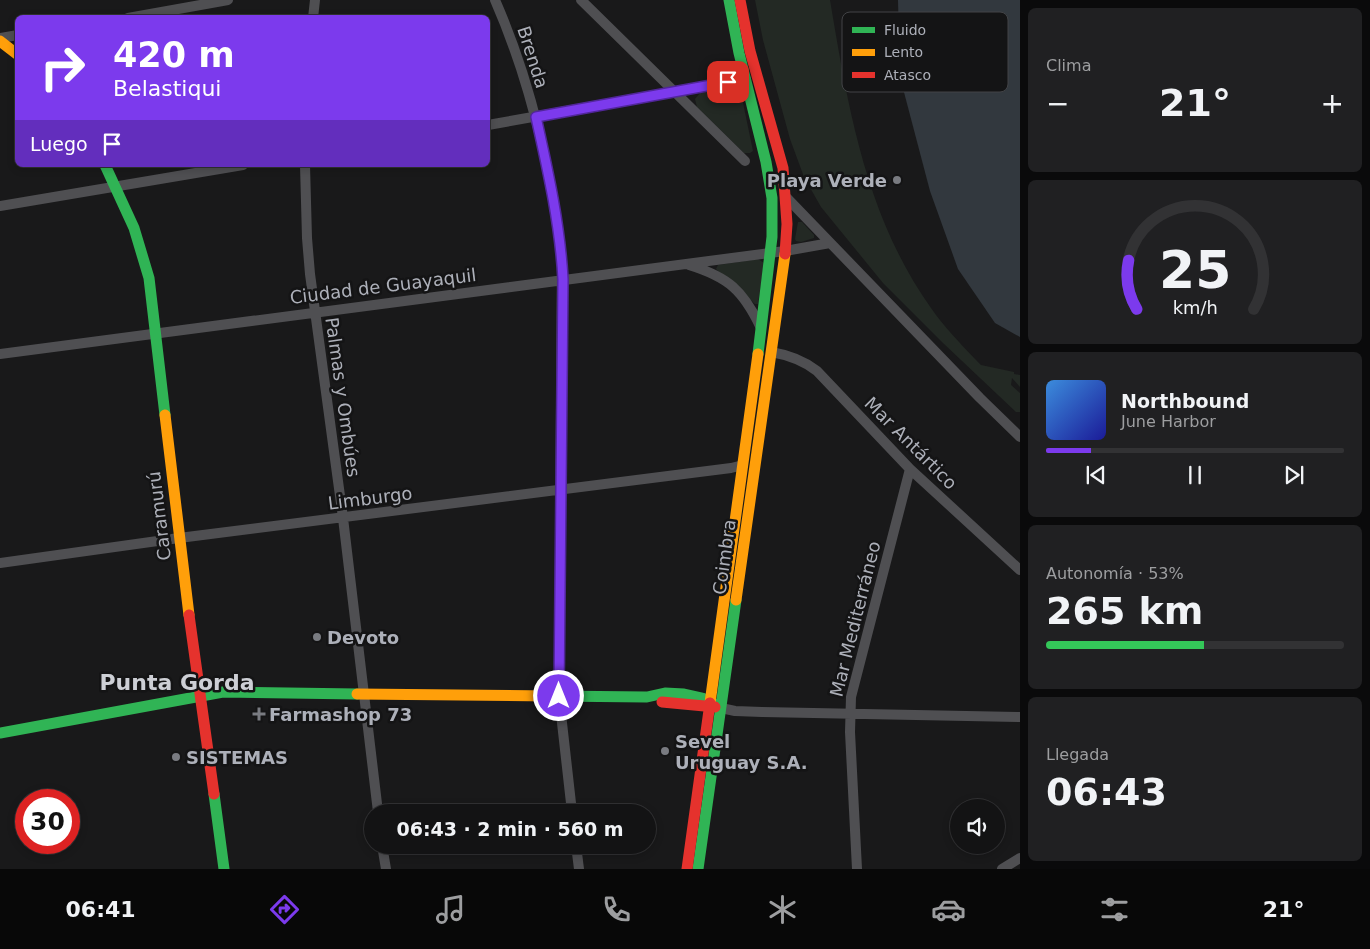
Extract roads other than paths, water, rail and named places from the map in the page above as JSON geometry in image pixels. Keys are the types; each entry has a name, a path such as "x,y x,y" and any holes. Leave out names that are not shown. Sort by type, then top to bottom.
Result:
{"main road":[{"name":"Coimbra","path":"698,869 713,705 762,329 773,223 772,198 766,162 729,0"},
{"name":"Coimbra","path":"687,869 771,352 787,224 786,197 779,150 750,51 740,0"},
{"path":"0,39 15,53"},
{"name":"Caramurú","path":"106,167 134,228 149,278 179,538 202,696 224,869"},
{"path":"0,733 223,692 647,697 659,693 697,695 713,705"}],"street":[{"path":"145,15 228,0"},
{"path":"313,15 315,0"},
{"name":"Brenda","path":"494,0 511,42 536,117 554,197 562,260 559,696 571,804"},
{"path":"581,0 745,161"},
{"path":"0,39 15,36"},
{"path":"490,125 746,79"},
{"path":"0,206 231,167"},
{"name":"Palmas y Ombúes","path":"305,167 307,238 314,311 343,518 377,804"},
{"path":"786,197 1020,437"},
{"path":"771,252 830,243"},
{"name":"Ciudad de Guayaquil","path":"0,354 771,252"},
{"path":"685,264 712,272 730,284 752,309 762,329"},
{"name":"Mar Antártico","path":"771,352 798,359 817,371 910,469 1020,570"},
{"name":"Limburgo","path":"0,563 743,465"},
{"name":"Mar Mediterráneo","path":"857,869 849,714 853,685 910,469"},
{"path":"713,705 736,711 1020,717"},
{"path":"384,854 386,869"},
{"path":"577,854 579,869"},
{"path":"1002,869 1020,858"}],"place":[{"name":"Playa Verde","path":"897,180"},
{"name":"Devoto","path":"317,637"},
{"name":"Farmashop 73","path":"259,714"},
{"name":"Sevel Uruguay S.A.","path":"665,751"},
{"name":"SISTEMAS","path":"176,757"}],"district":[{"name":"Punta Gorda","path":"177,682"}]}
